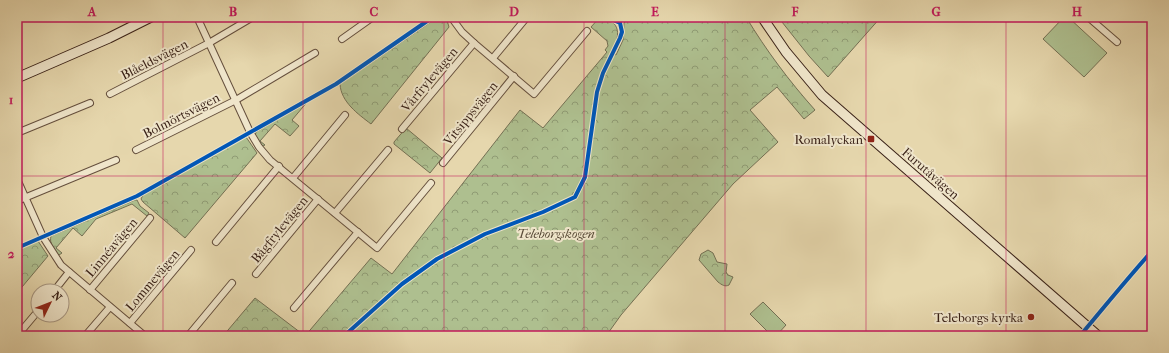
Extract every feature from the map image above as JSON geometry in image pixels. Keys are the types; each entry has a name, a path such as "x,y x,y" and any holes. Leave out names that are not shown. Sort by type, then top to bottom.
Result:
{"street":[{"path":"197,17 250,132 259,147 270,160 377,248 431,183"},
{"name":"Blåeldsvägen","path":"110,94 209,43 253,17"},
{"path":"342,39 373,17"},
{"path":"451,17 462,32 534,94 587,31"},
{"path":"493,58 527,17"},
{"name":"Furutåvägen","path":"762,17 799,68 828,100 1098,336"},
{"path":"1088,17 1117,42"},
{"path":"17,78 103,41 148,18"},
{"name":"Vårfrylevägen","path":"402,129 474,43"},
{"name":"Bolmörtsvägen","path":"136,150 236,100 315,53"},
{"name":"Vitsippsvägen","path":"443,163 514,76"},
{"path":"17,133 90,103"},
{"path":"293,178 345,115"},
{"path":"335,213 388,150"},
{"path":"17,201 116,160"},
{"path":"216,242 279,166"},
{"path":"17,179 43,237 61,266 145,336"},
{"name":"Bågfrylevägen","path":"256,274 318,199"},
{"name":"Linnéavägen","path":"90,290 150,218"},
{"path":"294,308 358,232"},
{"name":"Lommevägen","path":"130,323 191,250"},
{"path":"60,283 69,272"},
{"path":"188,336 232,284"},
{"path":"85,336 110,307"},
{"path":"17,336 30,321"}],"green space":[{"path":"438,17 446,17 449,27 371,124 356,112 347,102 343,96 340,84"},
{"name":"Teleborgskogen","path":"600,17 607,19 616,26 618,35 612,53 616,55 623,40 624,23 629,17 746,17 778,65 815,110 804,119 777,87 750,110 778,142 733,184 621,315 606,336 305,336 371,258 392,274 520,110 543,128 607,52 605,50 608,46 607,41 591,27"},
{"path":"778,17 881,17 828,77"},
{"path":"1064,17 1068,17 1107,53 1084,77 1043,39"},
{"path":"308,101 292,120 299,126 290,136 275,124 260,141 265,145 261,145 255,136 256,132"},
{"path":"406,128 442,158 430,173 394,144"},
{"path":"246,137 257,153 185,238 141,199 143,195"},
{"path":"137,200 140,206 149,213 147,216 132,204 96,219 82,236 73,228 56,248 62,253 59,255 51,244 51,236"},
{"path":"36,238 48,256 17,293 17,247"},
{"path":"708,250 713,253 717,262 727,264 726,272 728,275 733,277 729,285 726,286 718,282 699,260 701,254"},
{"path":"255,298 305,336 223,336"},
{"path":"763,302 786,325 776,336 772,336 750,314"}],"cycle path":[{"path":"17,248 137,196 336,84 433,17"},
{"path":"344,336 402,284 437,259 485,234 543,212 575,197 585,177 597,92 603,73 622,32 620,23 607,17"},
{"path":"1080,336 1152,251"}],"place":[{"name":"Romalyckan","path":"871,139"},
{"name":"Teleborgs kyrka","path":"1031,317"}]}
